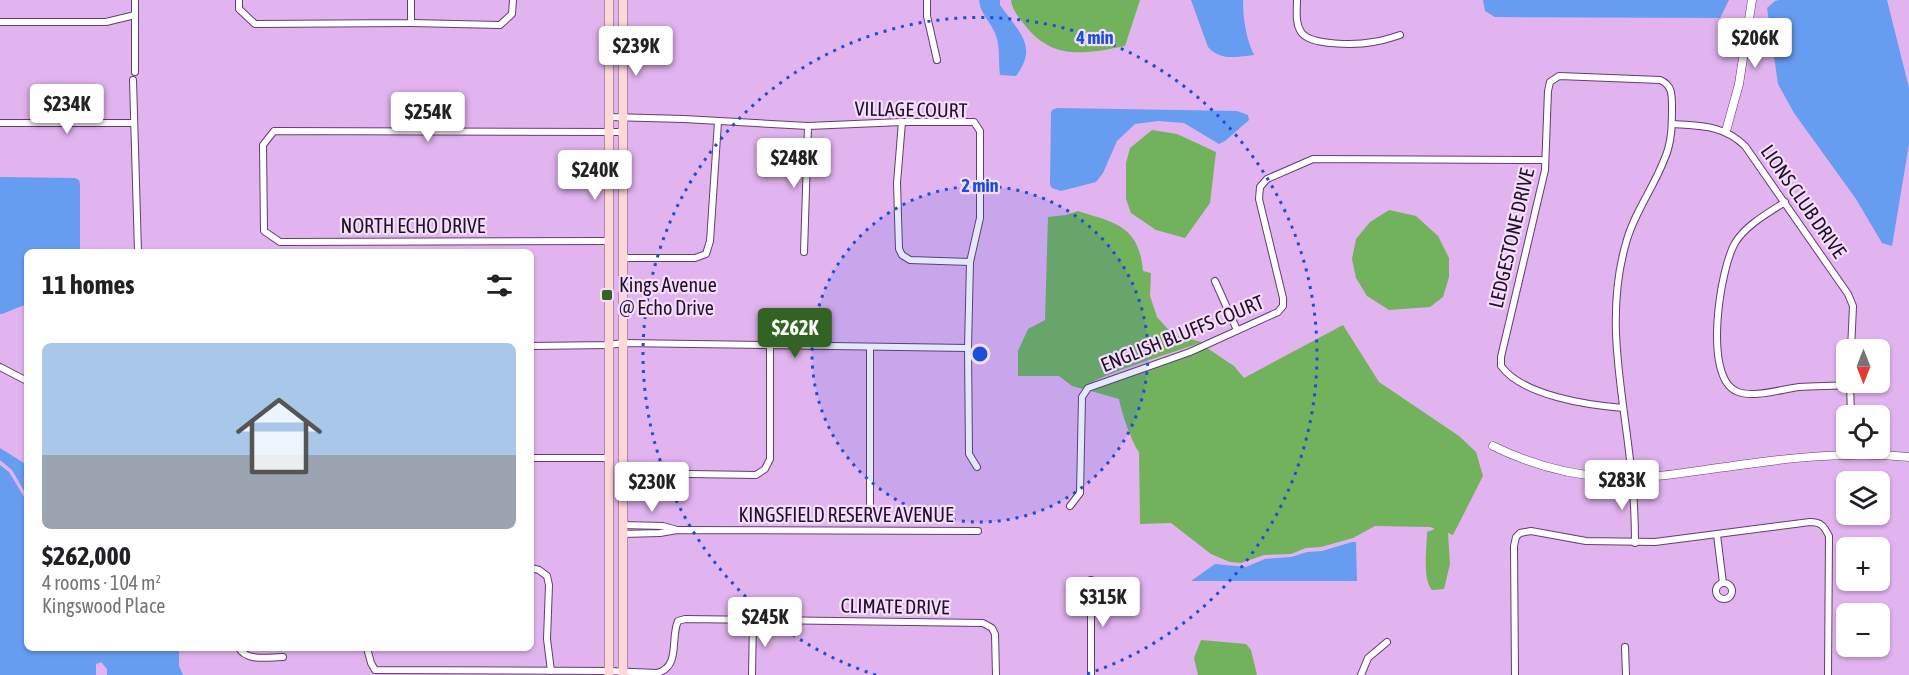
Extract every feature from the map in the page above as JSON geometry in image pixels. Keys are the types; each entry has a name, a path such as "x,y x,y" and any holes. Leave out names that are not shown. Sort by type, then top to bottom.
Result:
{"main road":[{"path":"609,0 609,673"},
{"path":"622,0 623,674"},
{"path":"609,21 622,22"}],"street":[{"path":"135,0 135,72"},
{"path":"239,0 239,9 255,24 500,25 512,14 513,0"},
{"path":"411,0 411,23"},
{"path":"927,0 927,16 937,60"},
{"path":"1297,0 1297,19 1301,33 1310,40 1322,43 1371,43 1400,35"},
{"path":"1672,124 1726,131 1739,84 1752,0"},
{"path":"0,22 106,22 135,15"},
{"name":"LEDGESTONE DRIVE","path":"1623,408 1590,405 1561,398 1515,379 1501,366 1501,357 1545,170 1548,90 1550,82 1559,76 1663,81 1671,91 1671,139 1664,160 1634,219 1621,262 1614,321 1618,374 1623,408 1632,478 1635,543"},
{"path":"133,81 138,249"},
{"name":"VILLAGE COURT","path":"609,117 808,126 974,122 980,131 980,218 970,262 968,348 969,454 977,467"},
{"path":"622,258 695,258 706,254 710,241 718,122"},
{"path":"902,122 897,183 899,249 902,255 910,260 970,262"},
{"path":"0,123 134,123"},
{"path":"804,252 808,126"},
{"name":"NORTH ECHO DRIVE","path":"609,132 274,130 263,146 264,231 280,242 609,241"},
{"name":"LIONS CLUB DRIVE","path":"1726,131 1745,146 1848,294 1853,306 1852,339"},
{"path":"609,132 622,132"},
{"name":"ENGLISH BLUFFS COURT","path":"1070,506 1080,493 1082,398 1088,388 1190,352 1278,312 1282,306 1284,298 1259,199 1260,187 1267,178 1313,159 1544,160"},
{"path":"1785,202 1742,234 1736,241 1727,263 1717,316 1723,378 1729,387 1743,394 1836,385"},
{"path":"1215,282 1237,330"},
{"path":"534,345 623,343 968,348"},
{"path":"623,473 756,475 765,469 770,459 770,346"},
{"path":"870,348 870,512"},
{"path":"0,367 24,379"},
{"path":"1493,446 1561,471 1632,478 1836,453"},
{"path":"1890,455 1909,457"},
{"path":"534,458 609,458"},
{"path":"1515,675 1514,546 1516,537 1520,533 1531,531 1586,541 1635,543 1673,541 1810,522 1823,525 1829,536 1828,675"},
{"name":"KINGSFIELD RESERVE AVENUE","path":"623,529 660,533 677,530 978,531"},
{"path":"1717,535 1723,584"},
{"path":"534,569 547,576 549,585 547,639 551,671"},
{"path":"1091,580 1091,675"},
{"name":"CLIMATE DRIVE","path":"368,651 375,670 657,673 670,666 673,657 675,628 678,621 685,619 983,623 992,628 995,634 996,675"},
{"path":"752,675 753,620"},
{"path":"1361,675 1368,658 1387,642"},
{"path":"1625,647 1626,675"},
{"path":"240,651 250,657 283,657"}],"green space":[{"path":"1011,0 1140,0 1125,46 1096,51 1070,52 1046,44 1035,36 1014,10"},
{"path":"1152,130 1177,134 1216,152 1210,203 1185,238 1156,230 1131,213 1126,199 1126,163 1130,148"},
{"path":"1389,210 1416,216 1438,236 1449,258 1449,277 1443,297 1430,307 1389,310 1367,296 1356,278 1352,259 1356,239 1370,222"},
{"path":"1078,211 1114,223 1131,235 1141,256 1143,271 1151,273 1150,296 1157,317 1173,335 1202,342 1102,377 1083,389 1072,386 1059,376 1018,376 1018,351 1028,329 1045,320 1048,217"},
{"path":"1343,325 1379,382 1459,436 1476,452 1483,476 1453,535 1448,533 1450,564 1444,589 1432,590 1427,578 1427,532 1435,529 1430,527 1375,526 1353,538 1321,547 1306,548 1291,554 1264,555 1241,563 1230,562 1211,554 1171,523 1140,524 1139,452 1127,427 1119,399 1091,391 1207,348 1234,366 1244,378"},
{"path":"1201,640 1246,644 1251,650 1257,675 1198,675 1194,658"}],"water":[{"path":"979,0 1000,0 1000,5 1023,39 1026,56 1016,76 1000,75 996,36 983,13"},
{"path":"1191,0 1243,0 1246,28 1254,55 1229,57 1218,54 1208,47"},
{"path":"1483,0 1729,0 1720,18 1495,17 1485,11"},
{"path":"1779,0 1887,0 1909,88 1909,144 1892,246 1882,243 1856,199 1794,113 1778,84 1767,8"},
{"path":"1057,108 1237,111 1248,115 1249,120 1219,144 1184,123 1158,121 1135,124 1117,141 1103,173 1096,182 1061,191 1050,185 1051,113"},
{"path":"0,177 75,178 79,180 80,249 24,249 24,305 0,314"},
{"path":"0,448 24,463 24,491 12,470 0,460"},
{"path":"0,465 9,472 24,497 24,651 179,651 179,666 183,675 107,675 107,669 101,662 96,664 96,675 0,675"},
{"path":"1356,542 1357,581 1191,581 1215,564 1246,567 1265,559 1322,551"}],"place":[{"name":"Kings Avenue @ Echo Drive","path":"607,295"}]}
